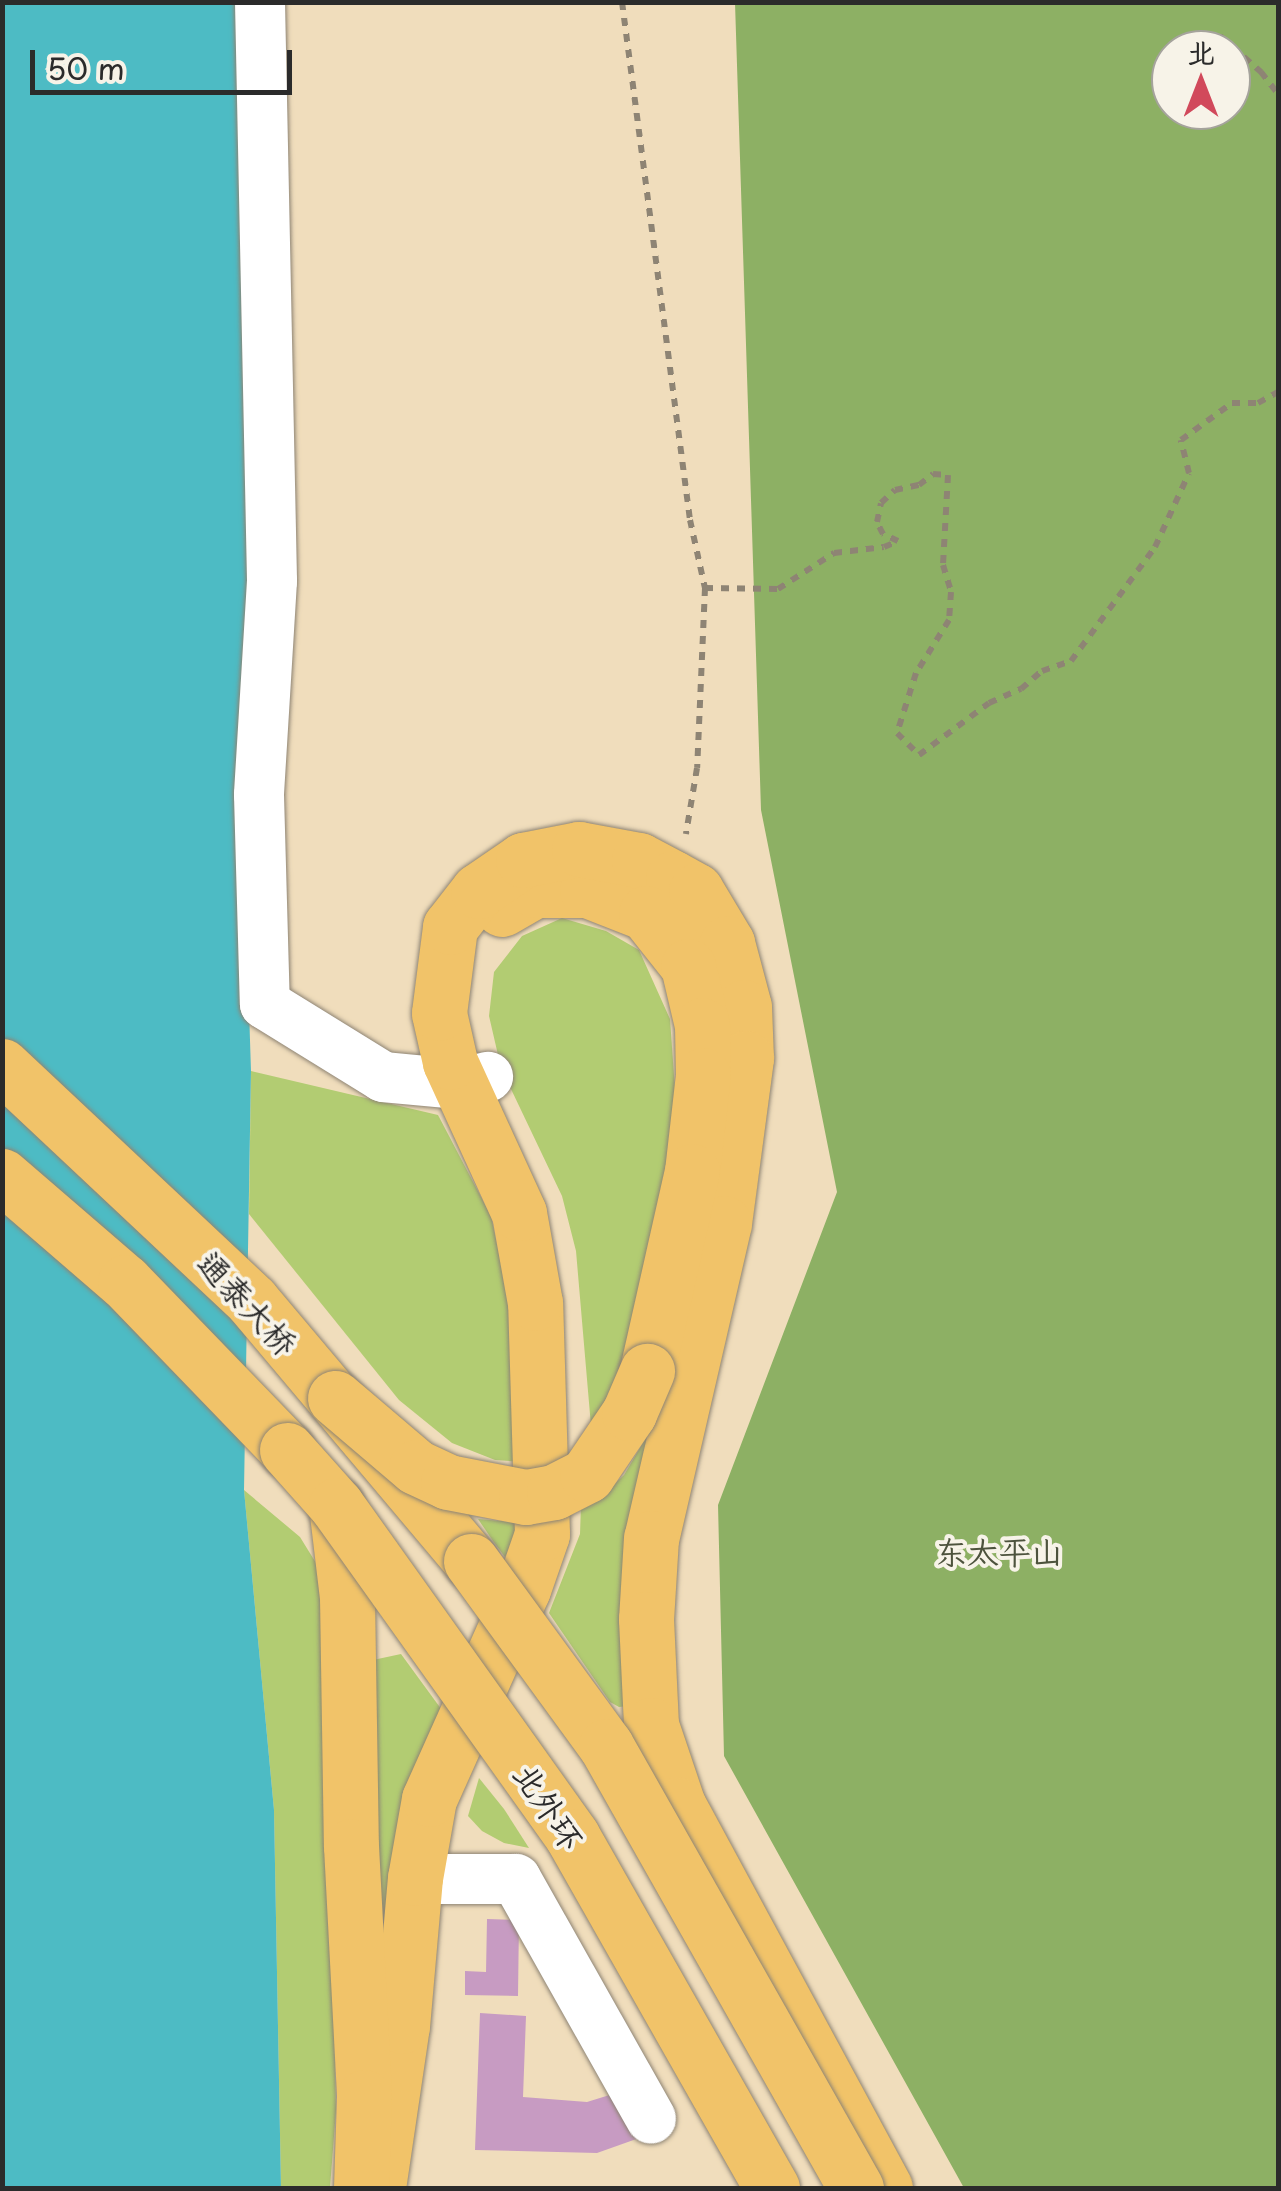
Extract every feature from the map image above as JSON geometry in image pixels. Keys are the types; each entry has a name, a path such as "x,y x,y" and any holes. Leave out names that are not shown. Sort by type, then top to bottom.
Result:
{"main road":[{"path":"406,2188 446,1809 550,1579 564,1528 568,1450 558,1280 544,1209 439,1013 441,968 450,928 478,890 524,860 580,849 639,860 659,895 688,966 702,1025 703,1075 651,1538 646,1619 651,1725 678,1804 885,2188"},
{"name":"通泰大桥","path":"2,1066 252,1301 472,1561 606,1746 856,2188"},
{"path":"378,2188 402,2026 415,1878 429,1799 524,1589 542,1534 538,1340 519,1213 473,1080"},
{"name":"北外环","path":"2,1176 125,1282 336,1505 572,1836 772,2188"},
{"path":"335,1398 416,1466 448,1482 526,1497 554,1492 586,1475 629,1413 667,1378"},
{"path":"336,1505 347,1597 352,1878 364,2097 361,2188"}],"lane":[{"path":"260,2 272,581 259,795 266,1004 383,1077 473,1080"},
{"path":"438,1880 516,1879 651,2119"}],"path":[{"path":"622,2 690,520 705,588 697,768 688,828 659,895"},
{"path":"1251,67 1278,94"},
{"path":"705,588 778,590 834,553 898,541 883,534 877,522 882,504 895,490 919,485 933,474 948,476 943,565 951,592 949,620 916,673 898,733 919,755 989,703 1021,689 1042,671 1072,661 1155,547 1189,473 1181,440 1232,403 1258,403 1278,392"}],"green space":[{"name":"东太平山","path":"735,3 1278,3 1278,2188 964,2188 724,1756 718,1505 837,1192 761,810"},
{"path":"562,918 606,931 639,950 670,1019 675,1089 668,1163 634,1325 615,1382 591,1426 576,1251 562,1196 501,1068 489,1016 494,972 522,936"},
{"path":"251,1071 438,1115 491,1216 516,1334 524,1462 495,1460 452,1443 399,1400 249,1214"},
{"path":"647,1436 629,1706 619,1707 610,1702 549,1613 580,1534 581,1505 602,1496 624,1475"},
{"path":"244,1490 300,1537 316,1563 325,1596 336,2110 330,2188 281,2188 274,1810"},
{"path":"478,1519 524,1523 505,1557 493,1541"},
{"path":"401,1654 447,1717 378,1962 373,1660"},
{"path":"479,1778 529,1848 504,1843 482,1831 468,1816"}],"water":[{"path":"3,3 241,3 264,592 242,792 251,1071 244,1490 274,1810 281,2188 3,2188"}],"building":[{"path":"487,1919 519,1920 518,1996 465,1995 465,1971 486,1972"},
{"path":"480,2013 526,2016 523,2097 587,2102 616,2093 642,2137 597,2153 475,2150"}]}
